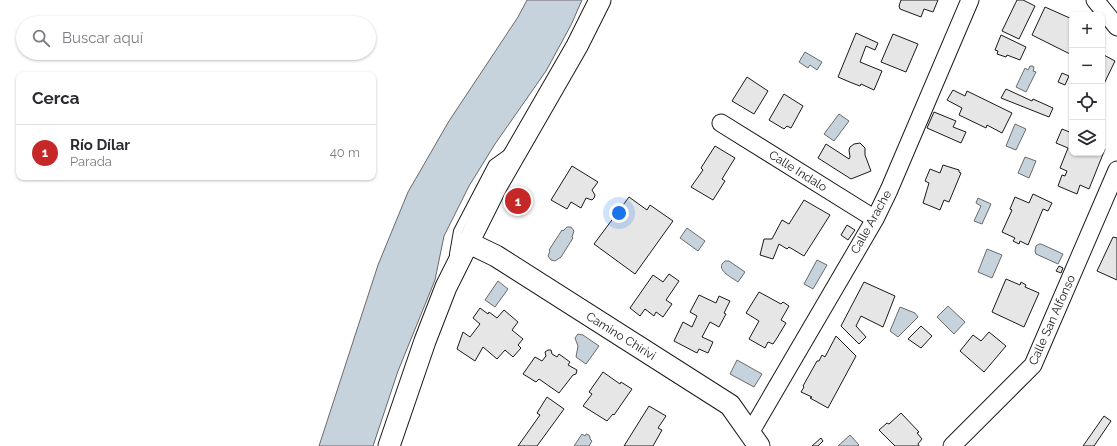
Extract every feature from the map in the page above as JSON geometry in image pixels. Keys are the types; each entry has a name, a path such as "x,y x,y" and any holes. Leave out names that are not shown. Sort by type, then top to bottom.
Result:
{"street":[{"path":"389,446 425,341 467,242 497,185 577,46 600,0"},
{"name":"Calle Arache","path":"753,441 889,190 970,0"},
{"path":"1095,0 1117,27"},
{"name":"Calle Indalo","path":"721,123 875,218"},
{"name":"Calle San Alfonso","path":"952,446 1033,365 1117,170"},
{"name":"Camino Chirivi","path":"467,242 496,256 730,405 753,441"}],"lane":[{"path":"450,279 458,231 493,164 519,146"}],"shaded area":[{"path":"527,0 582,0 571,25 546,71 495,144 469,186 444,236 435,280 398,371 373,446 319,446 378,265 408,192 449,121 518,17"},
{"path":"805,52 822,62 817,70 810,65 808,68 799,62"},
{"path":"1030,66 1033,66 1033,71 1036,72 1026,92 1016,87 1025,68 1028,70"},
{"path":"839,114 849,121 834,141 824,134"},
{"path":"1015,124 1026,129 1016,150 1006,146"},
{"path":"1025,157 1036,161 1029,178 1018,173"},
{"path":"978,198 991,204 982,224 974,221 981,206 976,203"},
{"path":"567,227 571,227 574,231 573,238 561,257 555,261 551,260 548,256 549,250 562,230 563,231"},
{"path":"687,228 705,241 698,251 680,238"},
{"path":"1039,244 1063,254 1058,264 1036,254 1036,246"},
{"path":"987,249 1002,255 992,278 978,272"},
{"path":"817,260 827,265 813,289 804,284"},
{"path":"725,261 729,261 745,272 738,282 722,270 722,264"},
{"path":"498,281 508,289 495,307 485,300"},
{"path":"948,306 965,322 954,334 937,317"},
{"path":"900,307 915,313 918,317 898,337 890,331"},
{"path":"578,334 583,335 599,346 586,364 576,357 578,346 575,338"},
{"path":"737,360 762,374 754,387 730,374"},
{"path":"582,434 585,436 586,434 589,435 592,441 589,446 574,446"},
{"path":"850,435 859,445 858,446 838,446"}],"building":[{"path":"901,0 938,0 933,12 924,9 921,17 900,9 899,6"},
{"path":"1017,0 1023,0 1035,6 1019,39 1002,31"},
{"path":"1045,7 1069,18 1069,54 1032,35"},
{"path":"856,33 878,43 875,50 866,46 860,62 882,71 874,90 861,84 860,86 838,77"},
{"path":"893,34 918,44 906,72 881,62"},
{"path":"1001,35 1026,47 1020,60 1007,55 1006,57 997,54 998,51 995,50"},
{"path":"1105,56 1115,61 1105,82"},
{"path":"1062,73 1069,76 1065,85 1058,82"},
{"path":"747,77 768,91 754,114 732,101"},
{"path":"1006,89 1032,101 1033,99 1053,108 1049,117 1001,98"},
{"path":"953,90 965,96 967,91 1012,113 1002,133 987,125 986,128 959,115 962,108 947,100"},
{"path":"784,94 803,106 791,128 787,126 784,129 769,120"},
{"path":"934,112 956,121 953,127 966,132 961,143 927,128"},
{"path":"1062,129 1069,132 1069,156 1102,156 1089,189 1080,185 1077,194 1058,186 1062,175 1065,176 1067,171 1060,168 1068,148 1056,143"},
{"path":"860,143 865,148 865,155 871,171 851,179 818,158 826,144 849,159 850,147 854,144"},
{"path":"715,146 735,158 722,179 725,181 713,200 691,187 703,170 701,168"},
{"path":"943,165 959,170 961,173 949,202 944,200 940,210 923,203 929,183 925,181 930,169 940,173"},
{"path":"572,166 598,182 592,190 595,195 592,200 586,198 581,208 571,202 567,209 551,200"},
{"path":"1033,194 1052,203 1048,211 1043,209 1028,245 1020,241 1019,244 1013,241 1015,238 1002,232 1012,210 1010,209 1015,197 1029,203"},
{"path":"629,197 647,210 650,205 673,221 635,274 594,244"},
{"path":"804,200 830,215 804,256 789,247 787,249 779,244 773,259 760,255 764,239 772,239 782,220 789,224"},
{"path":"847,225 855,230 848,240 841,235"},
{"path":"1113,237 1117,238 1117,280 1097,271"},
{"path":"1059,266 1063,268 1061,273 1056,271"},
{"path":"669,274 679,281 666,300 672,304 663,317 656,312 654,316 645,309 640,316 630,308 653,275 663,282"},
{"path":"1006,279 1020,285 1021,282 1026,285 1025,287 1039,293 1024,327 992,312"},
{"path":"864,282 895,296 883,327 861,316 856,326 866,337 859,344 841,326"},
{"path":"759,292 781,304 783,302 789,306 781,320 786,323 773,344 768,342 765,348 749,339 759,321 746,313"},
{"path":"699,295 716,303 719,296 730,301 724,313 726,314 719,327 710,322 702,337 713,342 708,353 699,349 697,353 674,341 683,322 692,327 697,316 690,312"},
{"path":"480,308 497,318 504,310 518,322 512,330 523,339 518,345 521,348 513,357 505,350 497,359 483,347 475,361 457,349 463,332 470,337 480,324 473,318"},
{"path":"921,326 932,336 921,348 908,339"},
{"path":"989,332 1006,346 984,372 960,351 973,335 981,341"},
{"path":"836,336 856,356 828,408 810,398 812,397 801,392 817,361 819,361 822,355 825,357"},
{"path":"551,350 552,354 557,357 559,354 570,362 568,365 577,370 576,374 573,375 559,393 539,379 536,382 523,374 535,357 542,361 546,356 545,352"},
{"path":"603,372 620,384 621,382 632,389 614,415 613,414 607,421 583,406 592,394 589,392"},
{"path":"547,397 564,409 537,446 518,446 540,415 537,413"},
{"path":"649,406 666,416 658,428 662,430 653,446 624,446"},
{"path":"901,413 919,432 917,433 922,439 918,444 919,446 895,446 879,430 887,423 889,424"},
{"path":"1104,416 1111,421 1094,446 1083,446"},
{"path":"821,438 823,441 818,446 812,446"}],"place":[{"name":"Río Dílar","path":"518,201"}]}
